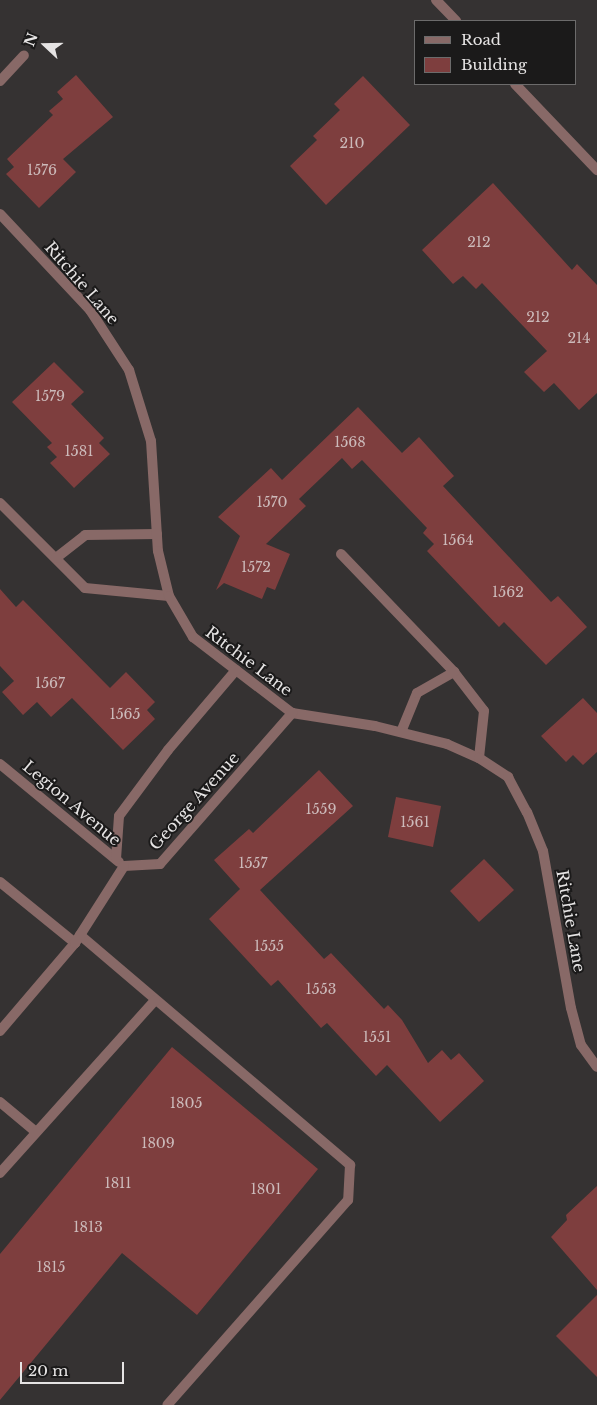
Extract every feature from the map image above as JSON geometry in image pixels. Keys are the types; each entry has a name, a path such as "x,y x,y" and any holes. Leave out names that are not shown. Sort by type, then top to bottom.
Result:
{"street":[{"path":"436,0 455,20"},
{"path":"0,81 24,55"},
{"path":"516,85 597,170"},
{"name":"Ritchie Lane","path":"0,214 90,310 129,370 151,441 157,534 168,596 193,637 292,713 402,732 447,744 479,758 508,777 528,812 542,852 581,1045 597,1067"},
{"path":"0,503 85,588 168,596"},
{"path":"56,558 85,535 157,534"},
{"path":"341,554 454,672 484,711 479,758"},
{"path":"0,1031 78,939 120,863 119,816 168,750 236,670"},
{"path":"402,732 417,693 454,672"},
{"name":"George Avenue","path":"120,863 160,864 292,713"},
{"name":"Legion Avenue","path":"2,768 120,863"},
{"path":"0,882 78,939 155,1000 350,1165 348,1200 167,1405"},
{"path":"0,1173 155,1000"},
{"path":"0,1102 36,1132"}],"building":[{"path":"76,75 113,117 63,159 76,172 39,208 6,174 14,167 7,159 53,115 49,111 63,99 57,92"},
{"path":"363,76 410,125 326,205 290,166 317,140 313,136 340,110 334,104"},
{"path":"493,183 572,270 577,264 597,285 597,393 579,410 554,383 544,392 524,372 547,351 482,283 476,289 463,276 453,284 422,250"},
{"path":"54,362 84,392 71,404 104,438 99,443 110,454 74,488 50,463 57,457 47,447 52,443 12,402"},
{"path":"358,407 402,453 419,437 454,476 443,486 551,602 558,596 587,627 546,665 504,622 499,627 427,551 434,544 423,533 427,528 362,460 352,469 342,458 299,499 306,506 266,544 290,554 275,590 267,587 262,599 224,583 216,590 240,536 218,517 271,468 282,480"},
{"path":"0,589 16,607 23,600 110,688 126,672 155,702 147,710 155,719 123,750 72,698 51,717 37,702 23,715 2,692 14,681 0,666"},
{"path":"583,698 597,713 597,752 583,765 573,755 566,762 541,736"},
{"path":"319,770 353,806 260,890 324,959 331,953 384,1009 388,1005 402,1020 428,1063 442,1050 451,1060 459,1053 484,1081 440,1122 387,1065 376,1076 327,1023 321,1028 278,980 271,986 209,919 240,889 214,860 249,829 253,833"},
{"path":"396,797 441,806 433,847 388,837"},
{"path":"484,859 514,890 479,922 450,891"},
{"path":"172,1047 318,1169 197,1315 122,1253 0,1400 0,1254"},
{"path":"597,1186 597,1290 551,1237 567,1220 566,1215"},
{"path":"597,1295 597,1377 556,1336"}]}
